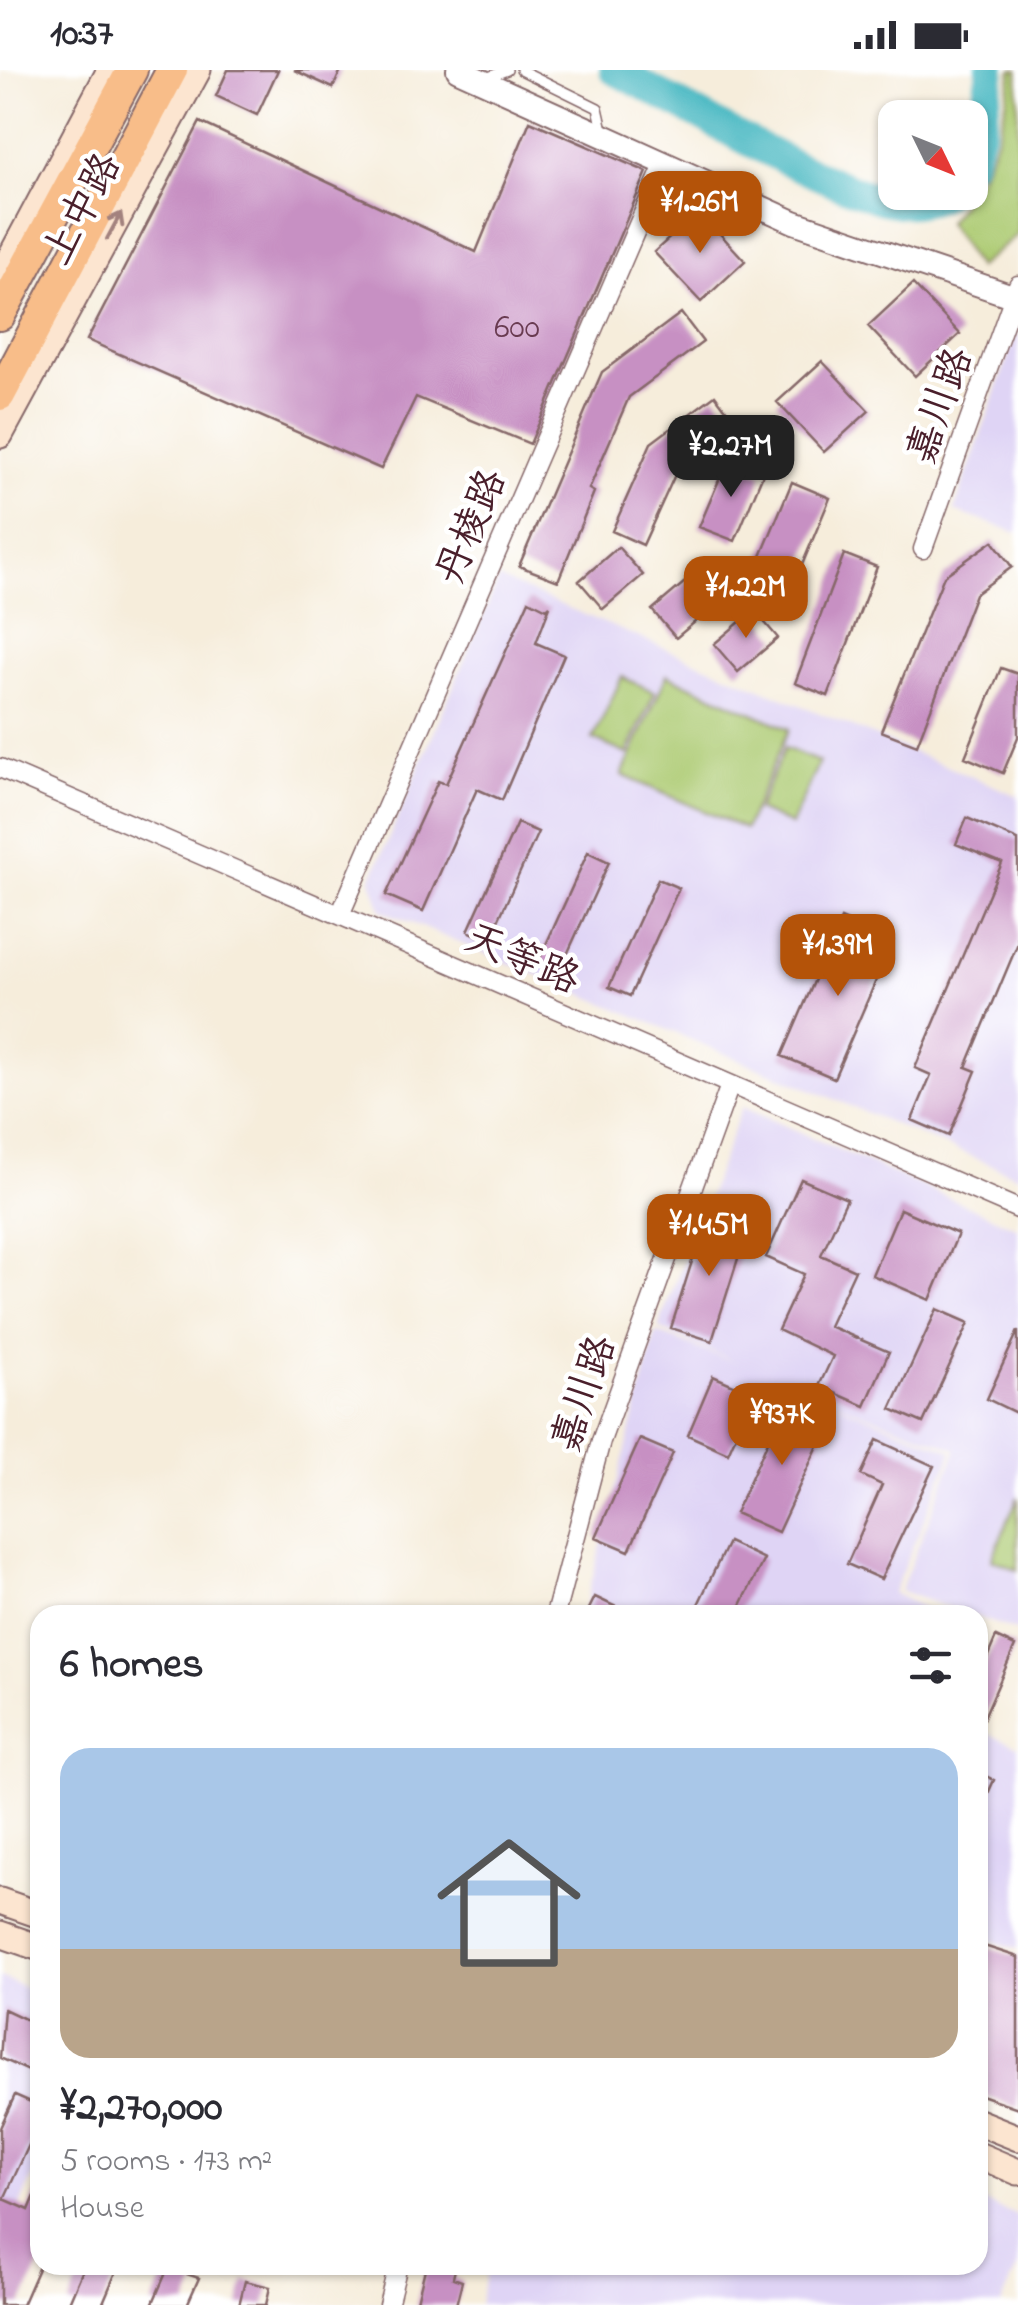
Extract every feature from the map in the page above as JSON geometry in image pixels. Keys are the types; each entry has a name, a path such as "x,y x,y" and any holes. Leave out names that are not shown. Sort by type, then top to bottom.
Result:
{"highway":[{"path":"0,315 132,70"},
{"path":"0,395 172,70"}],"main road":[{"name":"上中路","path":"0,278 110,70"},
{"name":"上中路","path":"0,435 198,70"},
{"path":"0,1901 30,1912"},
{"path":"0,1934 30,1944"},
{"path":"988,2126 1018,2138"},
{"path":"988,2158 1018,2172"}],"street":[{"path":"458,70 835,238 1017,293"},
{"name":"丹棱路","path":"340,915 664,165"},
{"name":"嘉川路","path":"923,549 1017,293"},
{"name":"天等路","path":"0,768 1018,1209"},
{"name":"嘉川路","path":"559,1605 600,1441 730,1085"},
{"path":"388,2305 396,2275"}],"lane":[{"path":"480,80 507,70"},
{"path":"521,70 598,108 604,138"}],"shaded area":[{"path":"1018,329 1018,533 954,511"},
{"path":"499,579 1018,796 1018,1176 381,910 371,880"},
{"path":"742,1107 1018,1228 1018,1631 988,1621 988,1605 941,1605 900,1591 957,1449 801,1389 953,1451 893,1593 918,1605 586,1605 656,1332 737,1363 658,1328"},
{"path":"988,1734 1018,1746 1018,1949 988,1940"},
{"path":"0,1977 30,1990 30,2183 0,2251"},
{"path":"988,2204 1018,2216 1018,2266 1001,2305 479,2305 485,2275 988,2275"}],"green space":[{"path":"1012,70 1018,70 1018,234 977,268 947,222 956,210 988,210 988,160"},
{"path":"667,675 789,729 745,829 622,775"},
{"path":"622,677 655,692 627,754 593,739"},
{"path":"785,748 819,762 791,825 757,810"},
{"path":"1018,1497 1018,1570 992,1559"}],"building":[{"path":"228,70 278,70 257,115 216,96"},
{"path":"294,70 341,70 333,88"},
{"path":"530,121 647,172 530,444 416,397 381,469 87,340 200,122 476,252"},
{"path":"699,211 745,261 701,302 654,252"},
{"path":"913,284 960,334 915,376 868,326"},
{"path":"681,313 703,342 629,397 589,489 594,492 558,581 519,566 602,372"},
{"path":"822,361 869,411 824,452 777,402"},
{"path":"715,395 737,424 678,468 643,545 612,531 651,443"},
{"path":"728,459 763,474 735,541 699,527"},
{"path":"792,482 830,498 787,601 749,585"},
{"path":"993,541 1012,567 975,594 917,745 881,731 944,576"},
{"path":"618,547 643,575 603,609 579,581"},
{"path":"844,554 877,567 828,696 795,683"},
{"path":"692,576 716,604 676,638 652,610"},
{"path":"529,600 547,609 550,606 536,643 564,655 502,800 477,789 423,911 386,895 438,781 446,784"},
{"path":"754,610 778,638 738,672 714,644"},
{"path":"1001,668 1018,674 1018,737 1003,773 965,757"},
{"path":"967,818 1018,840 1018,943 966,1067 976,1071 949,1136 912,1120 931,1075 915,1068 1002,863 956,844"},
{"path":"517,823 538,832 489,941 468,931"},
{"path":"588,852 609,862 560,970 539,960"},
{"path":"658,879 679,888 630,996 609,987"},
{"path":"841,919 893,941 834,1078 782,1056"},
{"path":"801,1179 847,1199 821,1255 855,1270 829,1326 889,1352 865,1406 819,1386 833,1356 778,1330 804,1274 766,1257"},
{"path":"900,1209 958,1234 930,1300 872,1275"},
{"path":"706,1217 747,1230 712,1341 671,1328"},
{"path":"937,1309 969,1323 923,1423 891,1409"},
{"path":"1018,1331 1018,1414 987,1399"},
{"path":"713,1376 754,1394 728,1453 688,1435"},
{"path":"785,1404 828,1424 778,1532 735,1513"},
{"path":"640,1439 673,1453 629,1551 596,1537"},
{"path":"877,1440 934,1466 881,1579 847,1564 882,1485 861,1475"},
{"path":"728,1542 764,1559 741,1605 698,1605"},
{"path":"595,1597 612,1605 591,1605"},
{"path":"996,1637 1015,1646 988,1708 988,1656"},
{"path":"988,1947 1018,1957 1018,2108 988,2098"},
{"path":"4,2009 30,2021 30,2072 0,2058"},
{"path":"15,2095 30,2102 30,2143 4,2199 30,2208 30,2275 35,2275 22,2305 0,2305 0,2128"},
{"path":"81,2275 115,2275 102,2305 68,2305"},
{"path":"165,2275 199,2278 187,2305 152,2305"},
{"path":"424,2275 454,2275 462,2281 456,2305 416,2305"},
{"path":"245,2281 270,2287 266,2305 239,2305"}],"waterway":[{"path":"614,70 779,157 878,199"},
{"path":"986,100 991,70"}]}
